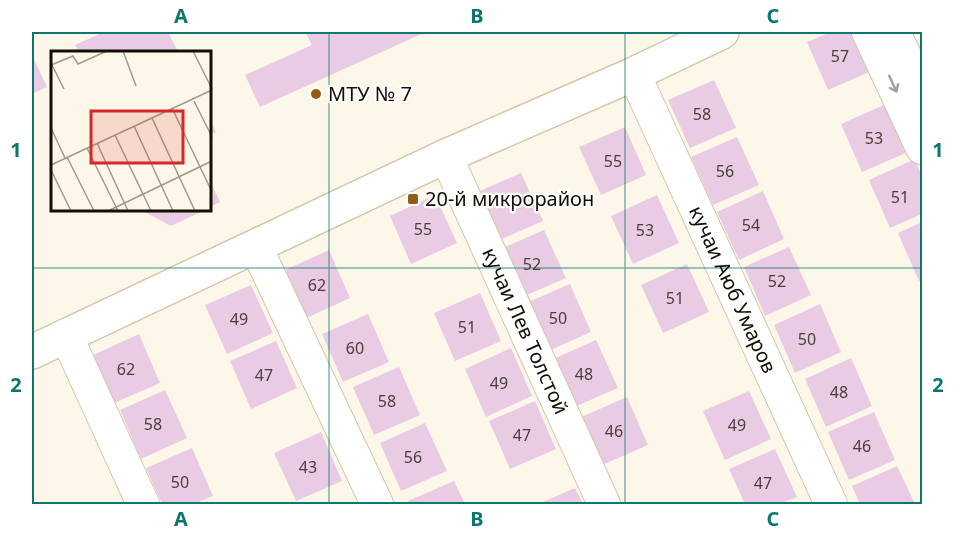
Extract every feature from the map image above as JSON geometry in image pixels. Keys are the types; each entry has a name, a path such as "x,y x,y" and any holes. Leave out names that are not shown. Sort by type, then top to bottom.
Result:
{"main road":[{"path":"32,352 446,156 634,74 722,32"}],"street":[{"path":"868,32 922,148"},
{"path":"894,32 922,92"},
{"name":"кучаи Аюб Умаров","path":"634,74 831,504"},
{"name":"кучаи Лев Толстой","path":"446,156 604,504"},
{"path":"256,247 376,504"},
{"path":"66,335 143,504"}],"building":[{"path":"104,32 168,32 178,51 78,51 75,45"},
{"path":"305,32 331,32 333,35 339,32 426,32 260,107 245,75 312,45"},
{"path":"831,32 857,32 874,70 828,90 807,42"},
{"path":"32,55 47,87 32,94"},
{"path":"714,80 736,128 690,148 668,100"},
{"path":"886,104 908,152 862,172 841,124"},
{"path":"625,127 646,175 601,195 579,147"},
{"path":"737,137 759,185 713,205 691,157"},
{"path":"915,159 922,177 922,214 890,228 869,180"},
{"path":"521,173 543,221 497,241 475,193"},
{"path":"212,185 220,202 212,206"},
{"path":"763,191 784,239 739,260 717,212"},
{"path":"435,195 457,243 411,264 390,216"},
{"path":"657,195 679,243 633,264 611,216"},
{"path":"145,212 201,212 171,226"},
{"path":"922,222 922,280 919,281 898,233"},
{"path":"544,230 566,278 520,298 498,250"},
{"path":"789,247 811,295 765,316 744,267"},
{"path":"329,250 350,298 304,319 283,271"},
{"path":"687,264 709,312 663,333 641,285"},
{"path":"570,284 591,332 546,352 524,304"},
{"path":"251,285 273,333 227,354 205,305"},
{"path":"480,293 501,341 455,361 434,313"},
{"path":"820,304 841,352 795,373 774,325"},
{"path":"368,314 389,362 343,382 322,334"},
{"path":"139,334 160,383 114,403 93,355"},
{"path":"596,340 618,388 572,408 551,360"},
{"path":"276,341 297,388 251,409 230,361"},
{"path":"511,348 532,396 486,417 465,369"},
{"path":"851,358 872,406 826,427 805,379"},
{"path":"399,367 420,415 374,435 353,387"},
{"path":"165,390 187,438 141,459 120,410"},
{"path":"749,391 771,439 725,460 703,411"},
{"path":"627,397 648,445 602,465 581,417"},
{"path":"535,401 556,449 510,469 489,421"},
{"path":"874,412 895,460 849,480 828,432"},
{"path":"425,423 447,471 401,491 380,443"},
{"path":"321,432 342,481 296,501 274,453"},
{"path":"192,448 213,496 194,504 162,504 146,468"},
{"path":"775,449 797,497 779,504 745,504 729,469"},
{"path":"897,466 915,504 860,504 852,486"},
{"path":"454,481 465,504 410,504 408,501"},
{"path":"575,488 583,504 538,504"}],"place":[{"name":"МТУ № 7","path":"316,94"},
{"name":"20-й микрорайон","path":"413,199"}]}
